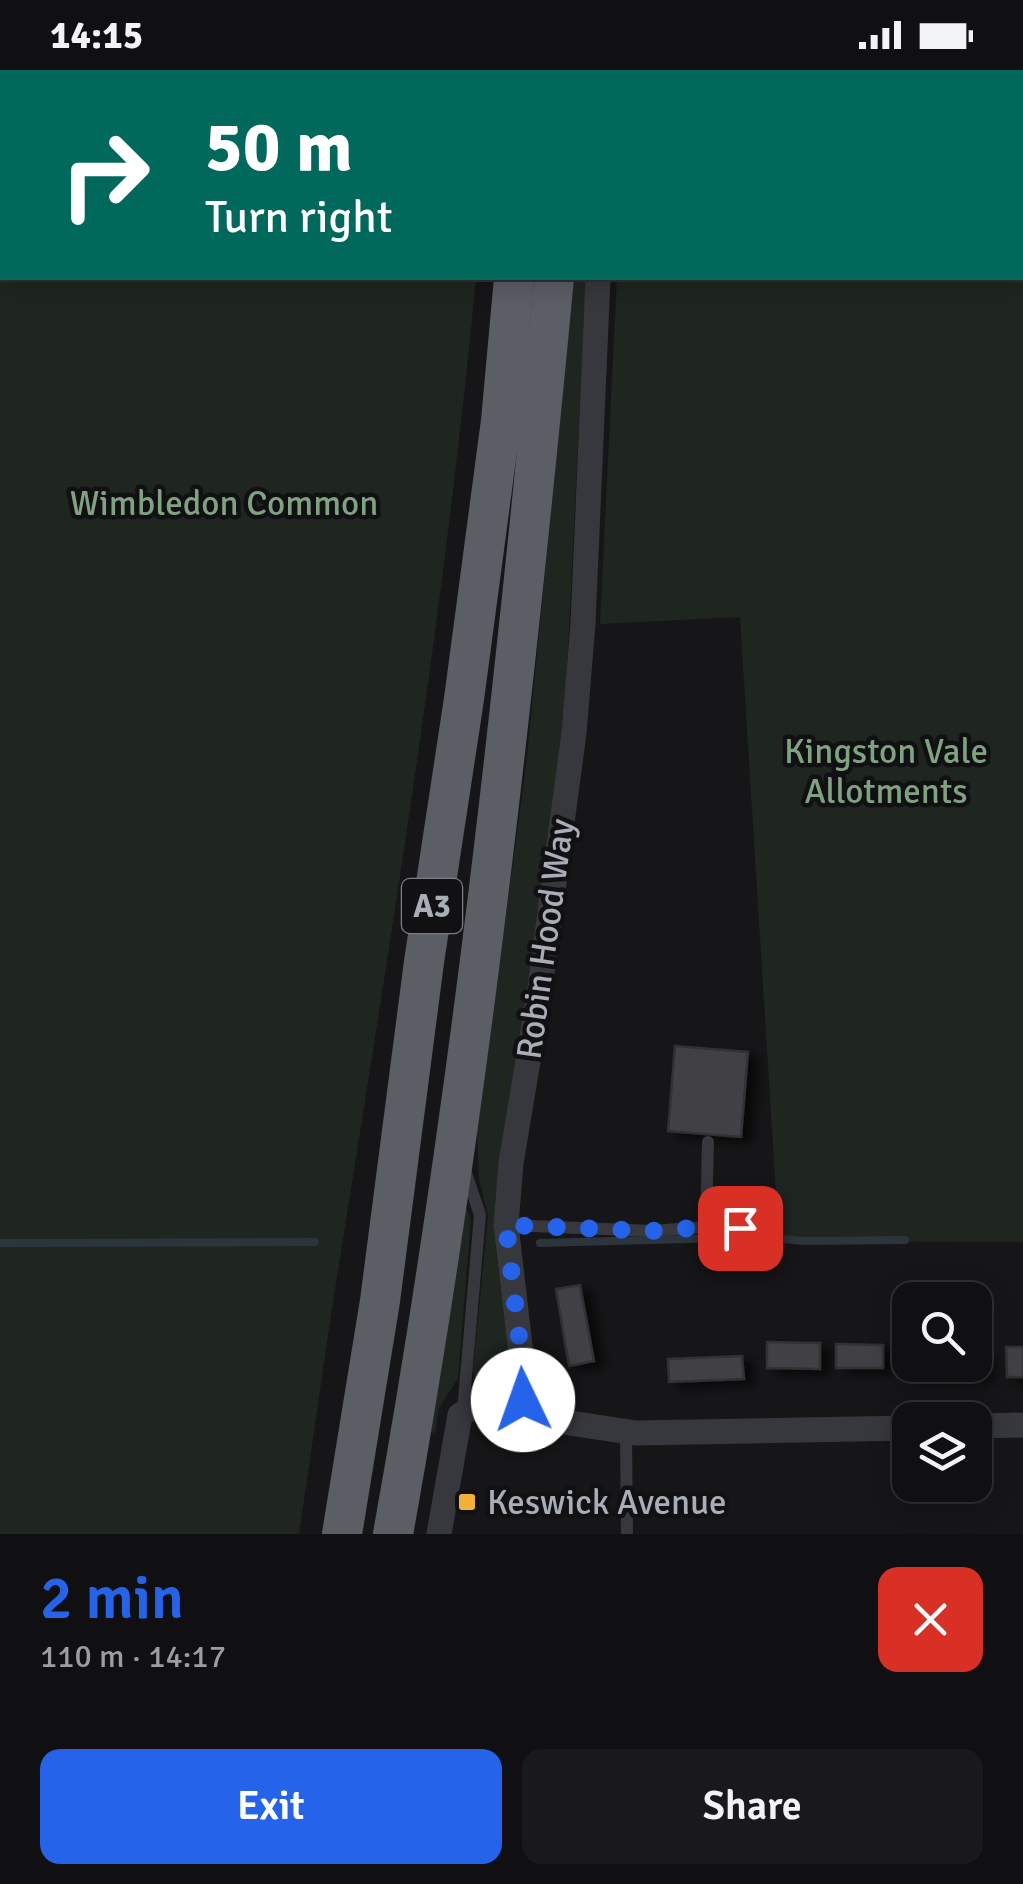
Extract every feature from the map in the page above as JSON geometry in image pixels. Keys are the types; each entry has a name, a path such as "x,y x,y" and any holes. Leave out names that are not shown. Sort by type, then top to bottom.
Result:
{"highway":[{"name":"A3","path":"342,1534 380,1301 424,962 464,700 501,421 514,280"},
{"name":"Robin Hood Way","path":"393,1534 427,1348 456,1141 516,669 554,280"}],"street":[{"name":"Robin Hood Way","path":"520,1415 524,1380 506,1225 511,1163 541,980 574,732 583,624 598,280"},
{"path":"439,1534 460,1415 480,1407 626,1432 892,1428"},
{"path":"992,1426 1023,1426"}],"lane":[{"path":"456,1141 480,1215 463,1411"},
{"path":"706,1227 708,1142"},
{"path":"506,1225 652,1231 706,1227 774,1230"},
{"path":"626,1432 628,1534"}],"green space":[{"name":"Wimbledon Common","path":"0,280 476,280 449,524 416,769 299,1534 0,1534"},
{"path":"574,280 586,280 564,732 551,844 495,1202 496,1252 511,1373 505,1392 493,1399 478,1392 473,1371 488,1216 479,1179 477,1130 526,766"},
{"name":"Kingston Vale Allotments","path":"617,280 1023,280 1023,1242 785,1241 778,1225 740,617 600,624"},
{"path":"464,1204 471,1219 458,1378 439,1408 435,1433 427,1432"}],"building":[{"path":"675,1046 748,1052 741,1137 668,1131"},
{"path":"580,1285 594,1361 569,1366 556,1289"},
{"path":"767,1342 820,1343 820,1369 767,1368"},
{"path":"836,1344 883,1345 883,1368 836,1368"},
{"path":"1006,1347 1023,1347 1023,1377 1007,1377"},
{"path":"742,1356 744,1379 669,1382 668,1359"}],"waterway":[{"path":"540,1243 761,1237 803,1241 905,1240"},
{"path":"0,1243 315,1242"}],"place":[{"name":"Keswick Avenue","path":"467,1502"}],"route":[{"path":"523,1400 506,1225 652,1231 740,1228"}]}
